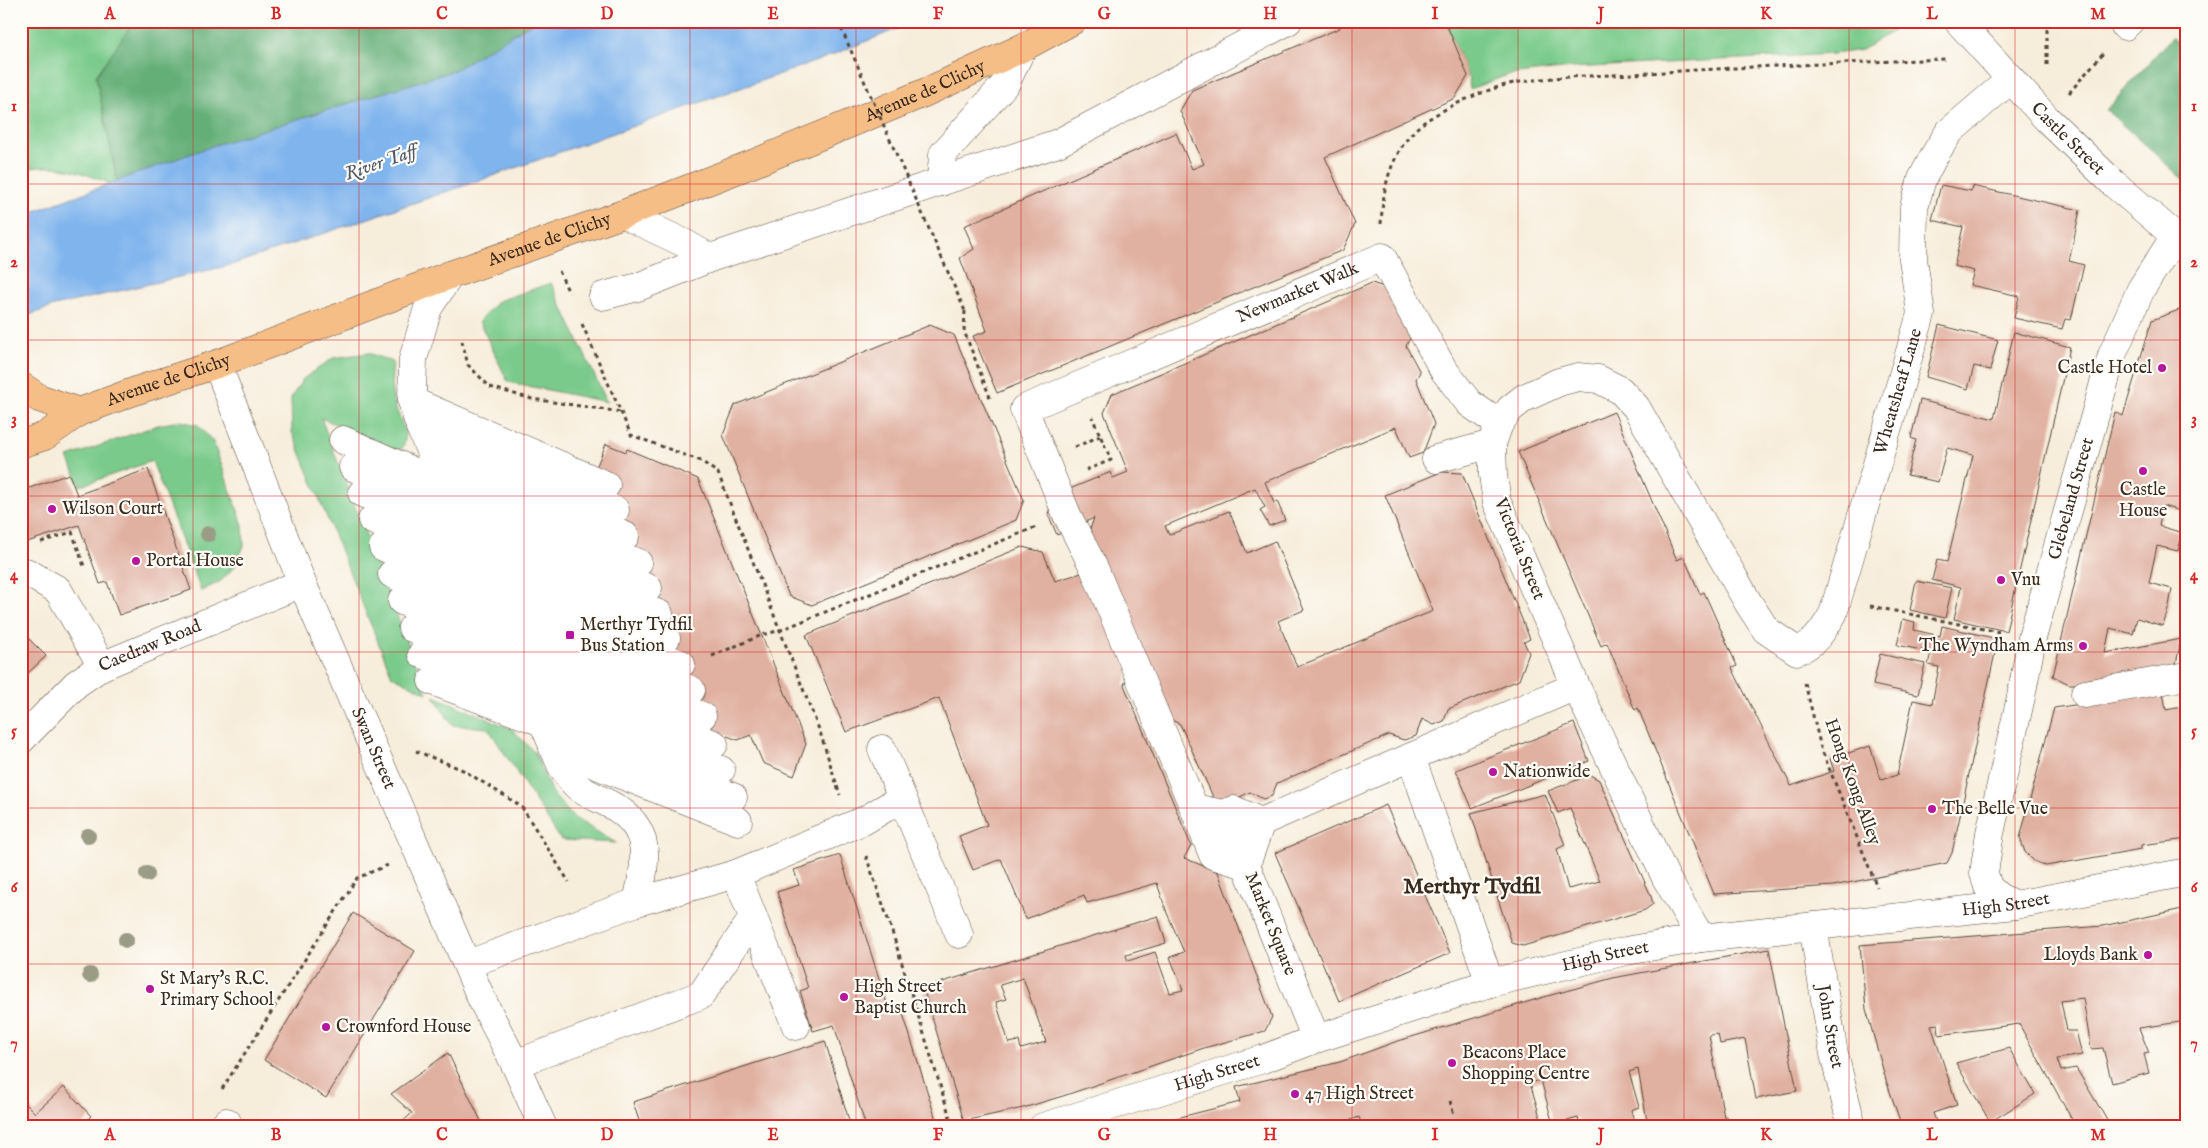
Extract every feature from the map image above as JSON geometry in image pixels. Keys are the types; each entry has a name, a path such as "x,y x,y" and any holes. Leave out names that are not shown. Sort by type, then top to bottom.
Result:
{"main road":[{"name":"Avenue de Clichy","path":"21,444 45,436 79,412 217,364 450,275 623,214 848,125 1022,48 1072,21"},
{"path":"21,386 39,398 79,412"}],"street":[{"path":"603,296 638,286 710,258 1058,143 1288,21"},
{"name":"Castle Street","path":"1958,21 2047,119 2114,183 2181,241"},
{"path":"941,182 943,154 1006,83 1022,48"},
{"name":"Wheatsheaf Lane","path":"1797,651 1810,646 1824,631 1832,614 1921,314 1913,259 1914,207 1922,179 1950,132 2011,79"},
{"path":"623,214 684,243 710,258"},
{"name":"Glebeland Street","path":"2015,905 1999,898 1988,887 1984,873 1990,834 2032,638 2112,355 2141,289 2181,241"},
{"path":"1382,258 1444,369 1495,434"},
{"name":"Newmarket Walk","path":"1054,482 1024,409 1382,258"},
{"path":"450,275 428,308 413,359 412,401 420,427 553,748 572,783 587,795 611,805 632,820 644,843 645,867 637,902"},
{"name":"Swan Street","path":"217,364 302,583 482,1000 515,1064 543,1127"},
{"path":"1436,459 1495,434 1510,409 1524,398 1558,382 1578,378 1598,379 1620,390 1636,407 1749,604 1766,630 1797,651"},
{"path":"412,401 606,485"},
{"path":"420,427 615,510"},
{"name":"Victoria Street","path":"1495,434 1497,502 1576,686 1666,878 1701,938"},
{"path":"343,440 444,485 638,563"},
{"path":"433,458 625,536"},
{"path":"353,467 456,515 648,588"},
{"path":"1054,482 1066,515 1094,568 1213,855 1246,865"},
{"path":"362,494 662,626 477,565 372,520"},
{"path":"383,547 489,593 693,661"},
{"path":"21,574 26,572 58,590 102,666"},
{"path":"392,574 499,619 691,690"},
{"name":"Caedraw Road","path":"21,740 76,684 102,666 302,583"},
{"path":"402,601 516,658 714,744"},
{"path":"412,628 702,716"},
{"path":"422,654 721,770"},
{"path":"2085,694 2187,676"},
{"path":"432,681 542,722 735,809 553,748"},
{"path":"1194,808 1223,814 1234,810 1261,822 1576,686"},
{"path":"882,750 959,934"},
{"path":"1411,756 1490,982"},
{"path":"468,964 637,902 736,874 864,820 902,798"},
{"path":"1223,814 1246,865"},
{"name":"Market Square","path":"1261,822 1246,865 1316,1039"},
{"name":"High Street","path":"1043,1127 1263,1059 1316,1039 1490,982 1626,951 1701,938 1890,920 2015,905 2187,872"},
{"path":"736,874 796,1026"},
{"path":"515,1064 701,995 753,918"},
{"name":"John Street","path":"1813,926 1834,1054 1852,1127"}],"path":[{"path":"838,21 965,311 964,331 992,400"},
{"path":"2047,119 2128,24"},
{"path":"1382,258 1380,236 1384,188 1390,166 1403,145 1418,128 1447,109 1478,95 1518,82 1692,70 1991,57"},
{"path":"559,271 570,297"},
{"path":"582,323 631,435 700,461 718,473 820,732 832,771 863,848 889,922 953,1127"},
{"path":"462,341 468,364 490,387 532,399 621,412"},
{"path":"1054,482 1110,460 1080,386"},
{"path":"693,661 780,630 1066,515"},
{"path":"1838,597 1861,604 2032,638"},
{"name":"Hong Kong Alley","path":"1797,651 1821,748 1890,920"},
{"path":"416,751 463,770 521,806 569,882"},
{"path":"219,1094 357,878 418,852"},
{"path":"1450,1101 1454,1115"}],"green space":[{"path":"21,21 134,21 96,76 117,181 110,183 57,167 21,170"},
{"path":"134,21 535,21 453,71 215,145 117,181 96,76"},
{"path":"1445,21 1887,21 1893,31 1862,50 1834,54 1572,68 1508,75 1470,89 1468,76"},
{"path":"2172,37 2187,50 2187,183 2106,110"},
{"path":"551,283 607,402 508,382 479,321 498,301"},
{"path":"368,353 393,362 393,397 405,432 404,444 401,450 394,449 321,418 427,693 392,676 292,432 291,398 303,379 333,358"},
{"path":"180,421 198,425 213,442 243,525 244,546 235,566 221,581 201,591 152,461 80,486 68,457 158,425"},
{"path":"434,696 512,729 535,753 552,793 573,817 616,843 561,840 488,728 452,725"}],"water":[{"name":"River Taff","path":"535,21 917,21 817,61 484,179 231,265 54,306 21,318 21,216 215,145 453,71"}],"building":[{"path":"1338,21 1445,21 1468,76 1455,98 1325,157 1355,224 1343,250 997,393 973,336 987,331 960,258 974,249 964,226 1176,133 1192,169 1204,164 1180,111 1192,90 1340,28"},
{"path":"1941,185 1971,191 1972,186 2080,210 2069,261 2084,265 2071,320 2065,319 2062,329 2014,318 2019,296 1970,285 1974,271 1954,266 1963,227 1932,220"},
{"path":"1372,283 1387,288 1410,338 1406,346 1420,372 1416,379 1434,424 1423,453 1409,458 1396,427 1265,482 1274,503 1277,501 1285,520 1269,526 1260,510 1265,507 1255,488 1165,526 1169,535 1229,511 1247,553 1275,541 1304,610 1278,621 1297,667 1433,611 1385,495 1441,472 1462,473 1530,639 1524,642 1529,653 1519,680 1448,709 1444,721 1434,725 1422,719 1416,736 1404,740 1389,735 1277,783 1272,796 1263,799 1250,792 1230,802 1214,799 1180,724 1163,716 1089,532 1094,518 1057,535 1048,514 1055,495 1111,472 1113,478 1128,472 1104,413 1112,394"},
{"path":"2187,307 2187,513 2163,506 2159,526 2183,533 2178,551 2157,546 2149,583 2172,589 2169,606 2163,626 2137,618 2133,634 2110,628 2105,653 2181,639 2175,669 2090,684 2069,684 2053,676 2115,412 2123,416 2152,320"},
{"path":"930,325 954,335 1024,500 1016,520 812,605 789,596 723,435 735,405"},
{"path":"1939,325 1998,340 1990,370 1974,366 1968,389 1926,377"},
{"path":"2014,332 2070,347 2006,631 1954,619 1961,587 1932,580 1937,560 1947,562 1973,455 1947,448 1938,482 1907,475 1916,440 1911,438 1920,400 1994,419"},
{"path":"1614,412 1677,560 1684,557 1700,594 1704,592 1737,666 1732,668 1791,786 1834,771 1830,759 1870,746 1881,780 1897,775 1913,700 1932,704 1939,667 1928,665 1931,652 1897,645 1903,619 1915,622 1914,630 1940,636 1942,626 1998,639 1952,853 1947,863 1833,886 1714,894 1638,708 1635,710 1607,643 1601,646 1518,452"},
{"path":"606,444 626,452 627,449 698,479 806,744 794,776 763,763 751,735 738,740 702,727 670,650 678,632 659,624 627,547 636,529 617,521 595,470"},
{"name":"Portal House","path":"148,469 191,590 119,615 107,582 100,584 79,525 21,544 21,491 69,474 77,495"},
{"path":"1022,547 1043,552 1055,581 1085,572 1129,672 1124,685 1191,845 1184,858 1218,872 1272,1017 1265,1031 1204,1048 1023,1108 964,1121 923,988 1158,916 1166,943 1126,955 1128,961 1155,952 1170,993 1183,990 1170,957 1184,952 1167,913 1157,883 1087,903 1084,895 1026,919 1001,859 973,870 959,836 987,825 939,698 846,732 806,635","holes":["1023,978 1046,1042 1021,1049 1019,1041 1009,1043 996,1002 1006,999 1000,985"]},
{"path":"1916,581 1952,588 1945,618 1910,610"},
{"path":"21,631 46,656 26,675 21,670"},
{"path":"1880,654 1925,664 1918,695 1873,685"},
{"path":"2163,692 2166,710 2187,706 2187,839 2141,845 2141,849 2046,866 2034,861 2025,852 2020,838 2054,708"},
{"path":"1574,723 1589,761 1472,808 1456,770"},
{"path":"1590,775 1599,780 1653,904 1645,910 1523,946 1512,943 1471,813 1545,794 1565,845 1557,849 1568,889 1600,881 1570,808 1558,813 1548,791"},
{"path":"1386,805 1450,953 1339,1001 1275,853"},
{"name":"High Street Baptist Church","path":"840,855 888,1007 900,1004 937,1123 925,1127 866,1127 834,1025 813,1031 800,991 808,988 777,892 799,885 794,870"},
{"path":"2187,908 2187,1021 2139,1028 2149,1053 2144,1054 2149,1073 2112,1083 2103,1048 2091,1049 2083,998 2061,1001 2067,1031 2076,1031 2082,1055 2057,1059 2061,1071 2076,1068 2111,1127 2076,1127 2019,1024 1939,1035 1938,1024 1931,1025 1957,1105 1933,1113 1938,1127 1902,1127 1886,1080 1866,1009 1860,945 2103,926"},
{"name":"Crownford House","path":"353,913 415,951 326,1098 264,1060"},
{"path":"1769,949 1797,1091 1756,1099 1745,1039 1720,1044 1718,1034 1709,1035 1724,1117 1727,1117 1729,1127 1648,1127 1638,1069 1629,1072 1639,1107 1631,1110 1636,1127 1580,1127 1578,1118 1553,1125 1541,1080 1530,1083 1543,1127 1362,1127 1359,1117 1332,1127 1141,1127 1240,1102 1236,1087 1340,1062 1395,1042 1544,997 1613,978"},
{"path":"825,1041 851,1127 641,1127 633,1102"},
{"path":"2009,1048 2035,1094 1990,1122 1956,1063"},
{"path":"448,1053 484,1127 397,1127 412,1113 391,1094"},
{"path":"64,1087 91,1116 80,1127 21,1127 21,1099 35,1113"}],"place":[{"name":"Castle Hotel","path":"2162,368"},
{"name":"Castle House","path":"2143,471"},
{"name":"Wilson Court","path":"52,509"},
{"name":"Portal House","path":"136,561"},
{"name":"Vnu","path":"2001,580"},
{"name":"Merthyr Tydfil Bus Station","path":"570,635"},
{"name":"The Wyndham Arms","path":"2083,646"},
{"name":"Nationwide","path":"1493,772"},
{"name":"The Belle Vue","path":"1932,809"},
{"name":"Lloyds Bank","path":"2148,955"},
{"name":"St Mary's R.C. Primary School","path":"150,989"},
{"name":"High Street Baptist Church","path":"844,997"},
{"name":"Crownford House","path":"326,1027"},
{"name":"Beacons Place Shopping Centre","path":"1452,1063"},
{"name":"47 High Street","path":"1295,1094"}],"district":[{"name":"Merthyr Tydfil","path":"1472,887"}]}
